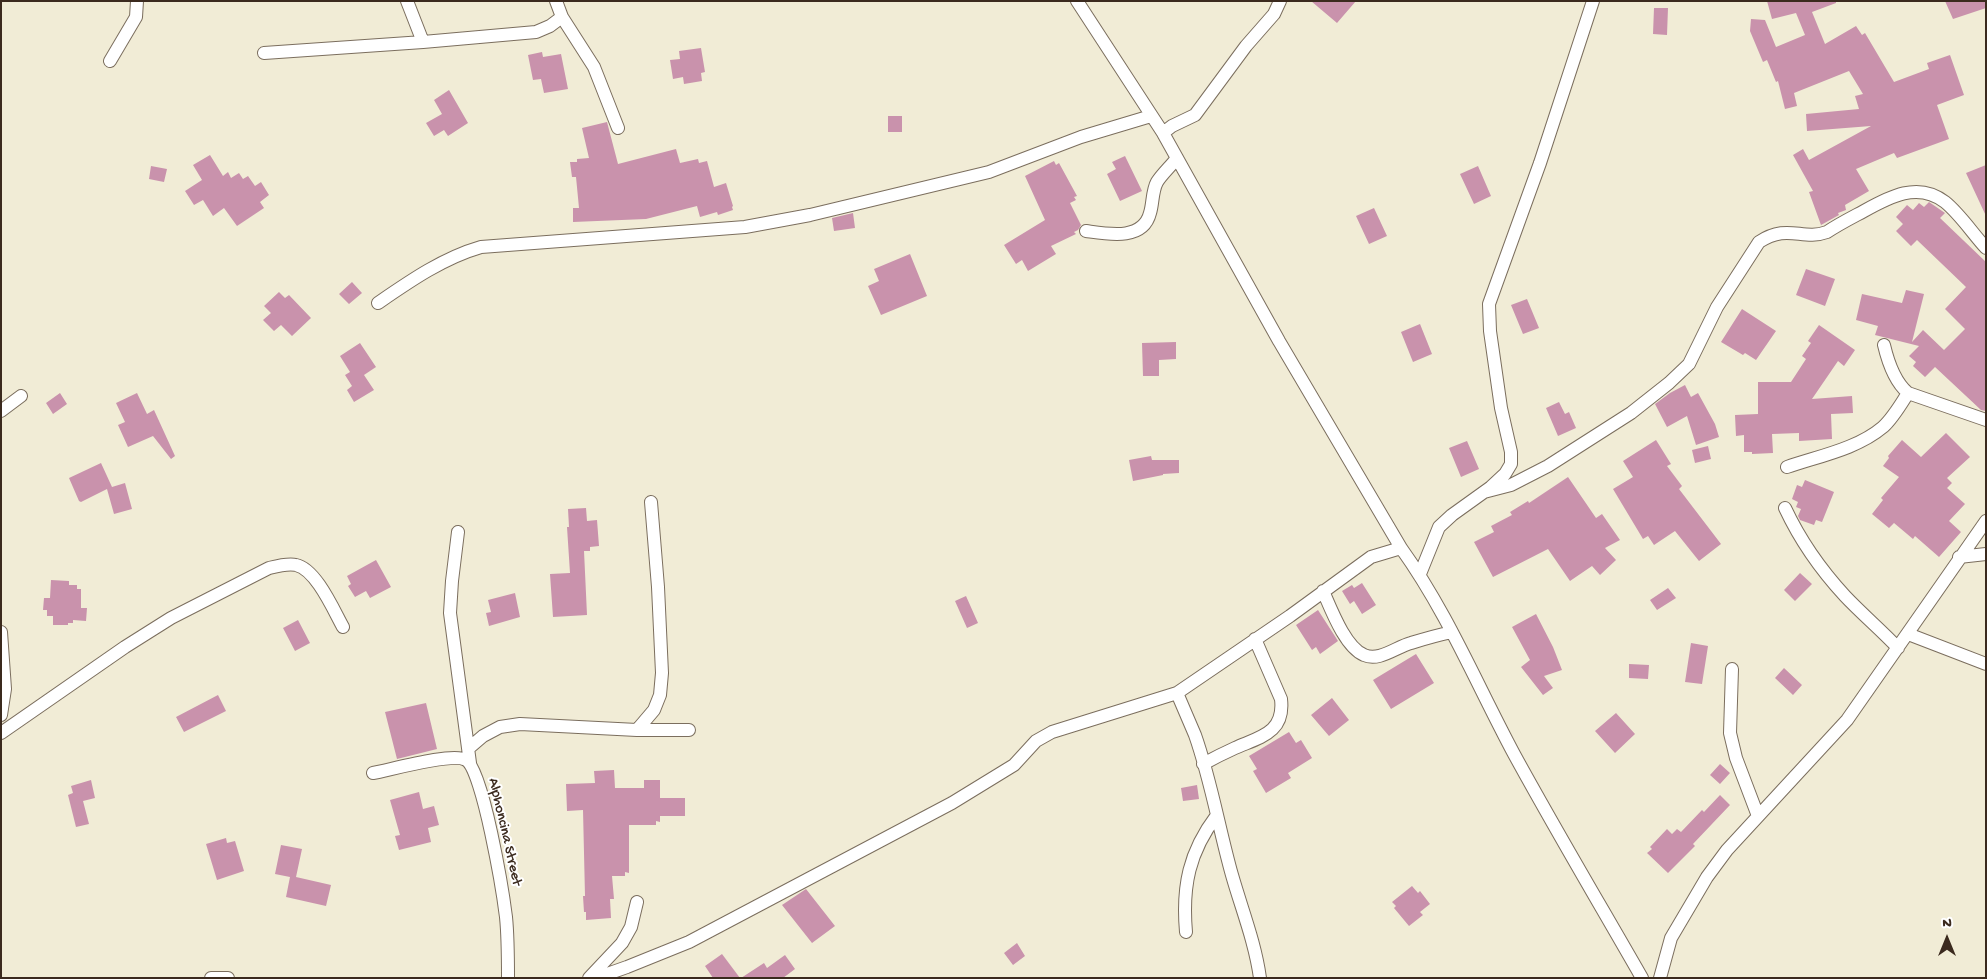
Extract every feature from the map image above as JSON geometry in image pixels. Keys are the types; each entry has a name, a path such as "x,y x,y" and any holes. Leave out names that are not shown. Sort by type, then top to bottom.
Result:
{"street":[{"path":"110,61 136,17 137,1"},
{"path":"407,1 424,42"},
{"path":"556,1 562,17 594,67 618,128"},
{"path":"1078,1 1163,134 1278,341 1401,548 1420,574 1514,753 1642,978"},
{"path":"1163,134 1172,126 1195,115 1246,46 1274,14 1280,1"},
{"path":"1420,574 1439,526 1484,492 1505,474 1510,467 1512,459 1501,408 1490,331 1489,304 1534,180 1593,1"},
{"path":"264,53 536,32 550,26 562,17"},
{"path":"378,303 414,277 481,246 745,227 810,215 989,172 1081,137 1151,116"},
{"path":"1086,231 1118,234 1139,230 1145,225 1150,215 1157,183 1177,158"},
{"path":"1484,492 1511,485 1548,466 1624,418 1669,384 1689,364 1717,307 1759,242 1766,237 1780,232 1818,235 1827,232 1891,196 1905,192 1917,192 1934,195 1946,203 1986,248"},
{"path":"1884,345 1901,388 1908,393 1986,420"},
{"path":"1787,467 1856,444 1873,434 1893,416 1908,393"},
{"path":"1,411 21,396"},
{"path":"637,730 654,710 660,695 662,673 652,502"},
{"path":"1785,508 1808,550 1845,596 1898,648"},
{"path":"1660,978 1671,938 1707,877 1727,850 1847,720 1986,521"},
{"path":"458,532 450,613 470,763"},
{"path":"596,978 689,942 952,803 1014,765 1036,741 1052,732 1177,693 1371,557 1401,548"},
{"path":"1960,556 1986,554"},
{"path":"1,733 125,647 171,618 269,568 279,565 297,565 311,574 342,627"},
{"path":"1323,591 1342,631 1352,646 1364,655 1373,657 1408,644 1452,632"},
{"path":"1,632 4,671 1,715"},
{"path":"1908,634 1986,664"},
{"path":"1203,764 1270,732 1279,720 1282,710 1281,699 1255,639"},
{"path":"1732,669 1730,733 1736,758 1758,816"},
{"path":"1177,693 1195,735 1232,876 1248,922 1260,978"},
{"path":"469,748 483,736 500,727 520,724 637,730 689,730"},
{"name":"Alphoncina Street","path":"373,773 455,758 464,759 470,763 482,798 495,853 506,917 508,978"},
{"path":"1186,932 1184,910 1185,885 1200,842 1217,815"},
{"path":"589,978 622,943 631,927 637,902"},
{"path":"211,978 228,978"}],"building":[{"path":"1311,1 1356,1 1337,23"},
{"path":"1767,1 1836,1 1836,3 1812,12 1825,44 1856,26 1862,35 1865,33 1894,82 1929,69 1927,63 1950,55 1964,95 1937,105 1949,139 1897,158 1894,153 1856,169 1869,191 1845,205 1846,210 1838,213 1839,215 1821,225 1809,192 1813,191 1793,155 1803,149 1809,160 1871,126 1807,131 1806,114 1859,109 1855,96 1863,94 1849,71 1794,93 1797,106 1785,109 1778,81 1776,82 1767,60 1763,62 1750,31 1751,19 1765,20 1776,47 1805,35 1796,13 1772,19"},
{"path":"1945,1 1986,1 1986,8 1953,19"},
{"path":"1654,8 1668,8 1667,35 1653,34"},
{"path":"701,48 705,72 701,73 702,81 684,84 683,77 673,79 670,60 680,59 679,51"},
{"path":"542,52 543,57 561,54 568,89 544,93 541,79 533,80 528,55"},
{"path":"449,90 468,123 448,136 444,130 434,136 426,123 442,114 434,100"},
{"path":"888,116 902,116 902,132 888,132"},
{"path":"607,122 618,164 676,149 680,163 698,159 699,163 707,161 714,187 726,183 733,210 718,215 717,212 700,217 697,206 646,219 573,222 573,208 579,208 576,177 572,177 570,162 589,158 582,128"},
{"path":"210,155 223,176 228,172 231,178 239,173 243,179 248,176 255,186 261,182 269,195 260,202 264,208 237,226 224,208 213,216 203,200 194,205 185,191 202,180 193,165"},
{"path":"1125,156 1142,191 1120,201 1107,174 1116,169 1112,162"},
{"path":"1054,161 1056,165 1059,163 1077,196 1074,197 1076,200 1070,203 1081,225 1074,232 1076,234 1051,246 1056,254 1028,271 1022,260 1016,264 1004,245 1045,220 1025,176"},
{"path":"1986,165 1986,216 1966,173"},
{"path":"151,166 167,169 164,182 149,179"},
{"path":"1478,166 1491,196 1474,204 1460,174"},
{"path":"1929,202 1945,213 1940,218 1986,262 1986,411 1981,410 1935,367 1925,377 1913,366 1916,362 1909,356 1919,346 1875,335 1878,326 1856,320 1862,294 1902,303 1906,290 1924,294 1912,342 1923,330 1944,350 1965,329 1945,309 1966,287 1917,240 1911,246 1896,231 1903,224 1896,217 1907,205 1913,210 1919,203 1924,207"},
{"path":"1374,208 1387,236 1369,244 1356,216"},
{"path":"853,213 855,228 834,231 832,218"},
{"path":"910,254 927,296 881,315 868,286 879,281 874,269"},
{"path":"1806,269 1835,279 1825,306 1796,295"},
{"path":"352,282 362,293 349,304 339,294"},
{"path":"279,292 285,298 289,295 311,318 292,336 281,325 274,331 263,320 271,313 264,306"},
{"path":"1527,299 1539,328 1523,334 1511,305"},
{"path":"1742,309 1776,331 1756,360 1721,342"},
{"path":"1420,324 1432,354 1413,362 1401,332"},
{"path":"1819,325 1855,350 1844,366 1838,361 1812,399 1852,396 1853,413 1831,414 1832,439 1799,441 1799,433 1772,434 1773,453 1752,454 1752,452 1744,452 1744,435 1736,436 1735,415 1758,414 1758,382 1791,382 1806,359 1802,356 1811,343 1808,341"},
{"path":"1176,342 1176,359 1159,360 1159,376 1143,376 1142,343"},
{"path":"360,343 376,367 364,375 374,390 354,402 347,390 352,386 345,375 350,372 340,356"},
{"path":"1685,385 1691,397 1698,393 1715,424 1719,437 1696,445 1687,416 1667,427 1655,404"},
{"path":"60,393 67,404 53,414 46,403"},
{"path":"137,393 147,414 154,410 175,456 171,459 153,436 128,447 118,425 125,422 116,403"},
{"path":"1559,402 1565,414 1569,412 1576,428 1558,436 1546,408"},
{"path":"1946,433 1970,457 1947,478 1952,483 1947,488 1965,504 1949,521 1961,532 1939,557 1915,536 1913,539 1894,523 1889,528 1872,514 1883,500 1881,498 1899,477 1883,466 1889,458 1888,456 1902,440 1921,457"},
{"path":"1656,440 1671,464 1667,466 1682,486 1679,489 1721,544 1699,561 1675,531 1654,545 1648,536 1643,539 1613,489 1633,477 1623,461"},
{"path":"1467,441 1479,469 1461,477 1449,448"},
{"path":"1708,446 1711,459 1695,463 1692,450"},
{"path":"1151,456 1152,460 1179,460 1179,473 1163,474 1133,481 1129,460"},
{"path":"101,463 112,487 125,483 132,509 114,514 107,489 81,502 79,501 69,478"},
{"path":"1568,477 1596,518 1602,514 1620,540 1605,548 1616,560 1600,575 1592,566 1570,581 1548,549 1493,577 1474,542 1494,532 1491,526 1512,515 1510,512 1528,501 1529,503"},
{"path":"1805,480 1834,492 1822,522 1816,520 1814,525 1800,520 1798,516 1801,509 1796,507 1798,502 1792,499 1797,485 1802,487"},
{"path":"586,508 587,521 597,520 599,546 590,547 590,551 584,551 587,615 553,617 550,574 570,573 567,527 569,527 568,509"},
{"path":"376,560 391,587 370,598 366,591 355,597 348,586 351,584 347,576"},
{"path":"1800,573 1812,584 1795,601 1784,590"},
{"path":"51,580 69,581 69,585 77,585 77,589 81,589 81,608 87,608 86,621 73,620 73,623 68,623 68,625 53,625 53,616 47,616 47,610 43,610 44,598 50,598"},
{"path":"1362,583 1376,605 1362,614 1354,601 1350,604 1342,591 1352,585 1354,588"},
{"path":"1668,588 1676,598 1657,610 1650,600"},
{"path":"515,593 520,617 489,626 486,613 491,612 488,600"},
{"path":"966,596 978,623 967,628 955,601"},
{"path":"1318,610 1338,641 1320,654 1316,647 1312,650 1296,625"},
{"path":"1536,614 1553,647 1562,670 1544,676 1553,688 1543,695 1521,667 1530,660 1512,627"},
{"path":"298,620 310,643 295,651 283,628"},
{"path":"1691,643 1708,646 1702,684 1685,682"},
{"path":"1416,654 1434,683 1391,709 1373,680"},
{"path":"1629,664 1649,665 1648,679 1629,678"},
{"path":"1784,668 1802,685 1793,695 1775,678"},
{"path":"218,695 226,711 184,732 176,717"},
{"path":"1332,698 1349,720 1329,736 1311,715"},
{"path":"426,703 437,749 397,759 385,712"},
{"path":"1616,713 1635,734 1615,753 1595,731"},
{"path":"1289,732 1296,743 1301,740 1312,758 1288,773 1291,778 1266,793 1253,771 1257,769 1249,756"},
{"path":"1720,764 1730,773 1720,784 1710,775"},
{"path":"614,770 615,788 644,788 644,780 660,780 660,798 685,798 685,816 660,816 660,822 656,821 656,825 629,825 629,873 625,872 625,876 612,876 614,899 610,899 611,918 586,920 583,896 585,896 583,810 567,811 566,784 595,783 594,771"},
{"path":"91,780 95,798 83,801 89,824 76,827 68,795 73,793 71,786"},
{"path":"1197,785 1199,799 1183,801 1181,788"},
{"path":"419,792 423,809 434,806 439,825 428,828 431,842 399,850 395,836 400,835 390,800"},
{"path":"1720,795 1730,805 1693,844 1695,846 1668,873 1647,853 1652,849 1650,847 1667,829 1672,834 1677,829 1681,832 1702,810 1704,812"},
{"path":"226,838 227,843 235,841 244,871 217,880 206,844"},
{"path":"281,845 302,849 296,877 331,885 326,906 286,897 290,877 275,874"},
{"path":"1412,886 1418,893 1420,891 1430,904 1420,912 1423,915 1409,926 1394,908 1396,906 1392,902"},
{"path":"806,889 835,926 812,943 782,905"},
{"path":"1017,943 1025,956 1013,965 1004,953"},
{"path":"722,954 740,978 713,978 705,966"},
{"path":"785,955 795,969 783,978 741,978 764,963 767,968"}]}
